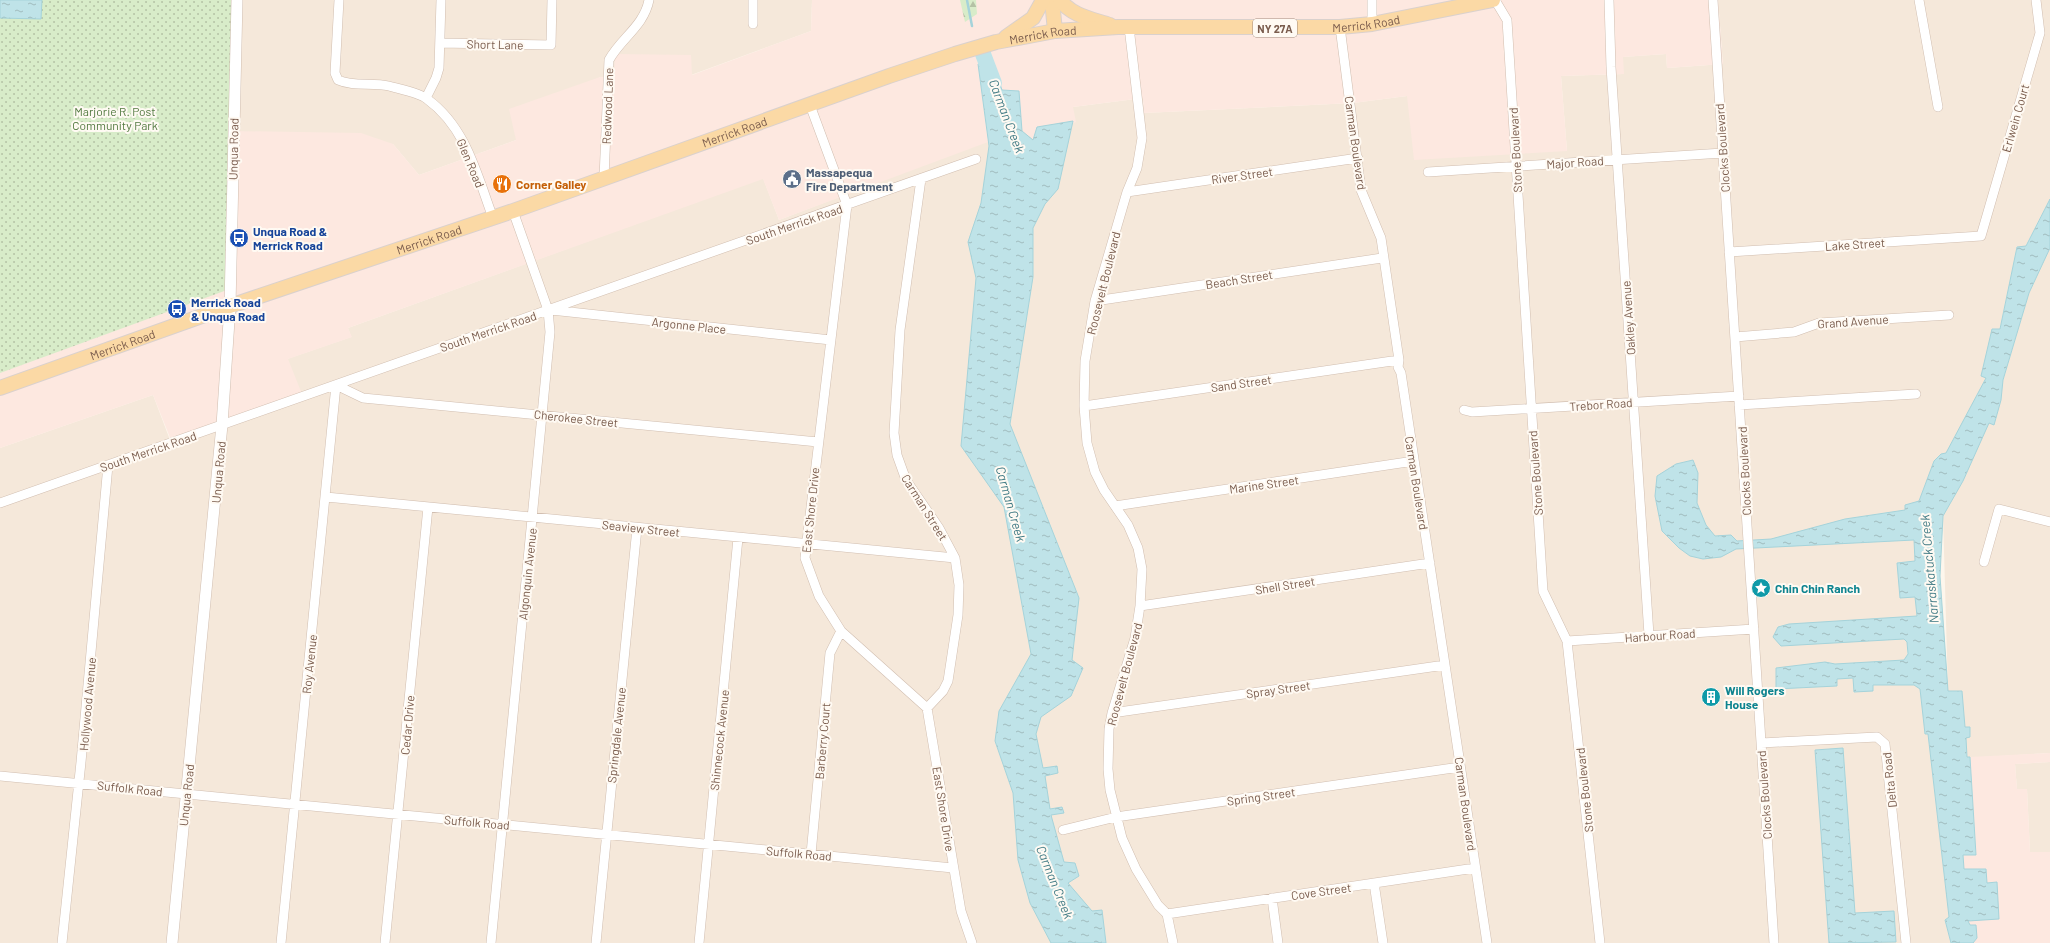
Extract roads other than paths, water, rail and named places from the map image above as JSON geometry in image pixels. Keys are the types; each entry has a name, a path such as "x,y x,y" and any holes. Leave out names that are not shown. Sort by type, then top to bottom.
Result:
{"main road":[{"path":"996,42 1018,30 1033,18 1043,0"},
{"path":"1052,0 1055,32"},
{"path":"1060,0 1066,8 1083,17 1123,27"},
{"name":"Merrick Road","path":"0,388 230,306 493,218 955,54 996,42 1055,32 1123,27 1340,27 1372,24 1494,0"}],"street":[{"name":"Unqua Road","path":"172,943 222,425 230,306 237,0"},
{"name":"Glen Road","path":"339,0 335,73 338,80 388,86 426,98 449,120 464,141 493,218"},
{"path":"426,98 436,78 439,68 441,0"},
{"name":"Short Lane","path":"440,44 550,45 552,0"},
{"name":"Redwood Lane","path":"604,178 609,60 615,48 638,26 647,9 649,0"},
{"path":"753,24 754,0"},
{"path":"1372,0 1372,24"},
{"name":"Stone Boulevard","path":"1494,0 1507,20 1543,591 1567,641 1600,943"},
{"name":"Oakley Avenue","path":"1609,0 1611,67 1649,635"},
{"name":"Clocks Boulevard","path":"1713,0 1774,943"},
{"path":"1919,0 1938,107"},
{"name":"Erlwein Court","path":"1981,236 2040,33 2036,0"},
{"name":"Roosevelt Boulevard","path":"1123,27 1142,138 1137,168 1127,192 1096,301 1085,361 1084,406 1088,443 1095,472 1114,506 1128,525 1138,548 1142,569 1140,606 1130,656 1112,713 1108,769 1116,817 1136,869 1158,905 1167,914 1173,943"},
{"name":"Carman Boulevard","path":"1340,27 1361,190 1380,238 1399,360 1398,367 1401,373 1486,943"},
{"name":"East Shore Drive","path":"810,105 847,205 805,544 805,558 819,596 841,631 927,708 953,868 962,911 972,943"},
{"name":"Major Road","path":"1428,172 1516,165 1723,153"},
{"name":"River Street","path":"1127,192 1358,158"},
{"name":"South Merrick Road","path":"0,504 976,160"},
{"name":"Carman Street","path":"921,179 900,330 894,433 897,455 906,480 939,528 955,558 959,585 958,615 948,681 943,691 927,708"},
{"name":"Algonquin Avenue","path":"491,943 550,332 548,310 513,211"},
{"name":"Lake Street","path":"1729,252 1981,236"},
{"name":"Beach Street","path":"1096,301 1382,258"},
{"name":"Argonne Place","path":"548,310 831,340"},
{"name":"Grand Avenue","path":"1735,337 1794,332 1820,322 1949,315"},
{"name":"Sand Street","path":"1084,406 1399,360"},
{"name":"Cherokee Street","path":"336,385 363,398 818,442"},
{"name":"Roy Avenue","path":"281,943 336,385"},
{"name":"Trebor Road","path":"1464,410 1472,412 1634,402 1916,394"},
{"name":"Marine Street","path":"1114,506 1414,461"},
{"name":"Hollywood Avenue","path":"62,943 108,465"},
{"name":"Seaview Street","path":"326,497 955,558"},
{"name":"Cedar Drive","path":"385,943 428,507"},
{"path":"1984,562 1999,508 2050,522"},
{"name":"Springdale Avenue","path":"596,943 637,528"},
{"name":"Shinnecock Avenue","path":"699,943 738,538"},
{"name":"Shell Street","path":"1140,606 1430,563"},
{"name":"Harbour Road","path":"1567,641 1754,629"},
{"name":"Barberry Court","path":"811,854 830,653 841,631"},
{"name":"Spray Street","path":"1112,713 1445,665"},
{"name":"Delta Road","path":"1761,743 1877,737 1885,744 1906,943"},
{"name":"Spring Street","path":"1063,830 1116,817 1460,767"},
{"name":"Suffolk Road","path":"0,776 953,868"},
{"name":"Cove Street","path":"1167,914 1475,868"},
{"path":"1374,883 1383,943"},
{"path":"1272,898 1278,943"}],"water":[{"path":"0,0 42,0 41,19 0,18"},
{"path":"992,61 1002,90 1019,91 1022,131 1033,140 1037,127 1073,121 1058,189 1045,204 1033,228 1033,277 1010,424 1079,598 1072,660 1083,668 1071,696 1041,717 1036,734 1043,768 1057,766 1058,773 1045,776 1050,809 1062,807 1064,813 1051,815 1064,862 1075,863 1079,876 1068,883 1092,911 1102,910 1106,943 1051,943 1030,903 1018,860 1013,793 995,741 999,711 1031,654 1004,507 961,446 976,278 968,242 981,203 989,146 978,64"},
{"name":"Narraskatuck Creek","path":"2050,199 2050,248 2029,293 2003,380 2001,400 1994,425 1989,423 1963,481 1943,516 1940,576 1948,691 1962,691 1965,727 1970,727 1970,737 1966,738 1967,757 1970,757 1976,855 1963,855 1964,869 1986,869 1987,883 1997,882 1999,919 1968,921 1970,925 1976,925 1977,938 1973,943 1951,943 1945,920 1949,917 1928,734 1925,734 1920,689 1914,685 1873,685 1873,691 1854,692 1853,678 1837,679 1837,686 1776,689 1776,668 1825,662 1835,664 1904,660 1908,654 1907,642 1904,639 1781,646 1773,637 1778,627 1789,624 1917,616 1915,597 1900,598 1897,563 1915,561 1914,540 1736,549 1721,557 1703,559 1690,556 1679,548 1662,531 1655,496 1657,476 1676,464 1693,460 1698,473 1697,503 1706,525 1715,536 1731,535 1737,541 1771,539 1845,519 1905,510 1905,505 1919,501 1934,461 1941,454 1946,453 1986,378 1981,376 1992,329 2000,329 2017,247 2026,246"},
{"path":"1843,748 1855,913 1894,911 1896,942 1829,943 1815,750"}],"waterway":[{"name":"Carman Creek","path":"967,0 972,26"},
{"name":"Carman Creek","path":"983,54 994,83"}],"place":[{"name":"Massapequa Fire Department","path":"792,179"},
{"name":"Corner Galley","path":"502,184"},
{"name":"Unqua Road & Merrick Road","path":"239,238"},
{"name":"Merrick Road & Unqua Road","path":"177,309"},
{"name":"Chin Chin Ranch","path":"1761,588"},
{"name":"Will Rogers House","path":"1711,697"}],"park label":[{"name":"Marjorie R. Post Community Park","path":"115,118"}]}
